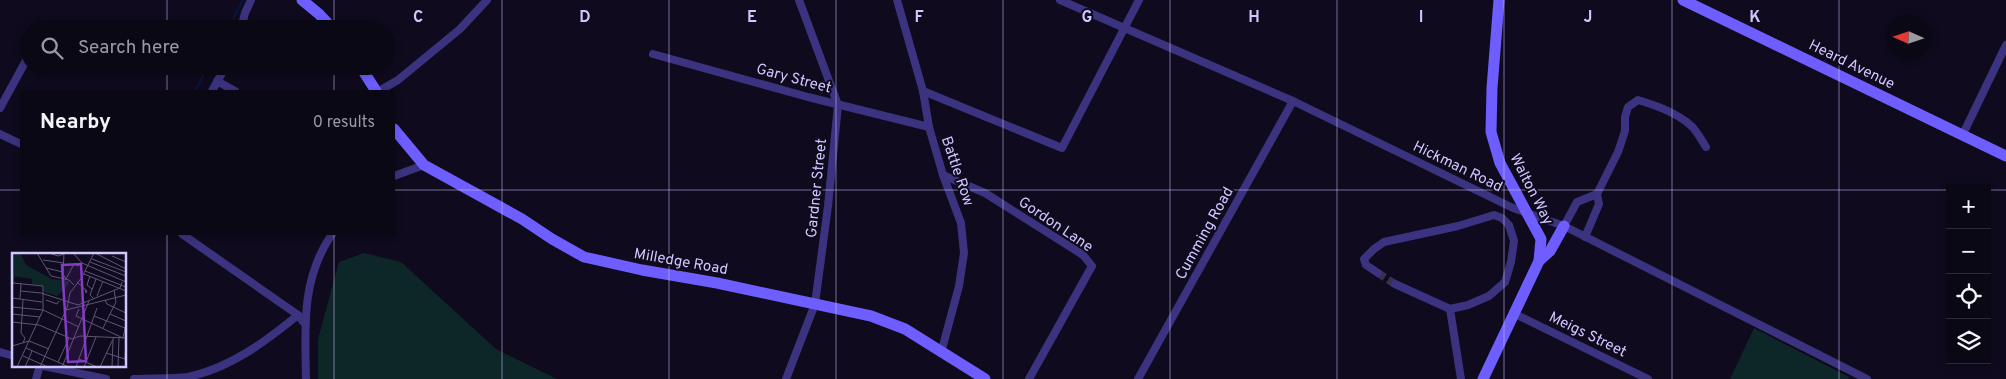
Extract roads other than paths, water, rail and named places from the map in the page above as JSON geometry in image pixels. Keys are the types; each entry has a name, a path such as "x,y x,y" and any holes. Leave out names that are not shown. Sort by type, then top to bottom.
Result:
{"street":[{"path":"243,20 251,0"},
{"path":"302,0 325,20"},
{"path":"379,90 398,80 460,29 487,0"},
{"name":"Gardner Street","path":"786,379 815,304 828,206 838,104 799,0"},
{"name":"Battle Row","path":"897,0 923,91 929,127 943,175 961,223 964,254 959,286 941,353"},
{"name":"Hickman Road","path":"1060,0 1293,101 1512,208 1564,226 1857,377 1866,379"},
{"path":"923,91 1062,148 1139,0"},
{"name":"Walton Way","path":"1483,379 1539,261 1541,239 1500,163 1491,132 1492,88 1499,0"},
{"name":"Heard Avenue","path":"1683,0 2006,156"},
{"path":"1963,134 2006,45"},
{"name":"Gary Street","path":"653,54 929,127"},
{"path":"0,108 20,71"},
{"path":"212,90 221,75"},
{"path":"366,75 376,90"},
{"path":"217,81 233,90"},
{"path":"1539,261 1550,251 1577,202 1596,194 1618,152 1625,131 1625,117 1628,107 1638,100 1653,104 1690,124 1706,146"},
{"name":"Cumming Road","path":"1138,379 1293,101"},
{"path":"0,134 20,144"},
{"name":"Milledge Road","path":"395,135 424,166 522,219 584,257 871,316 905,329 984,379"},
{"path":"395,176 424,166"},
{"name":"Gordon Lane","path":"943,175 985,193 1082,255 1092,266 1029,379"},
{"path":"1585,237 1599,204 1596,194"},
{"path":"1502,218 1512,208"},
{"path":"1378,273 1366,265 1364,259 1384,242 1458,226 1494,215 1502,218 1509,225 1514,241 1511,262 1505,282 1489,296 1468,305 1450,309 1395,284"},
{"path":"183,235 298,315 305,324"},
{"path":"306,379 305,324 310,278 320,251 331,235"},
{"path":"1450,309 1461,379"},
{"name":"Meigs Street","path":"1515,314 1646,378"},
{"path":"134,379 187,378 220,367 247,353 298,315"},
{"path":"36,379 40,366"},
{"path":"45,366 106,379"}],"waterway":[{"path":"233,20 243,0"},
{"path":"196,90 203,75"}],"tunnel":[{"path":"1378,273 1395,284"}]}
